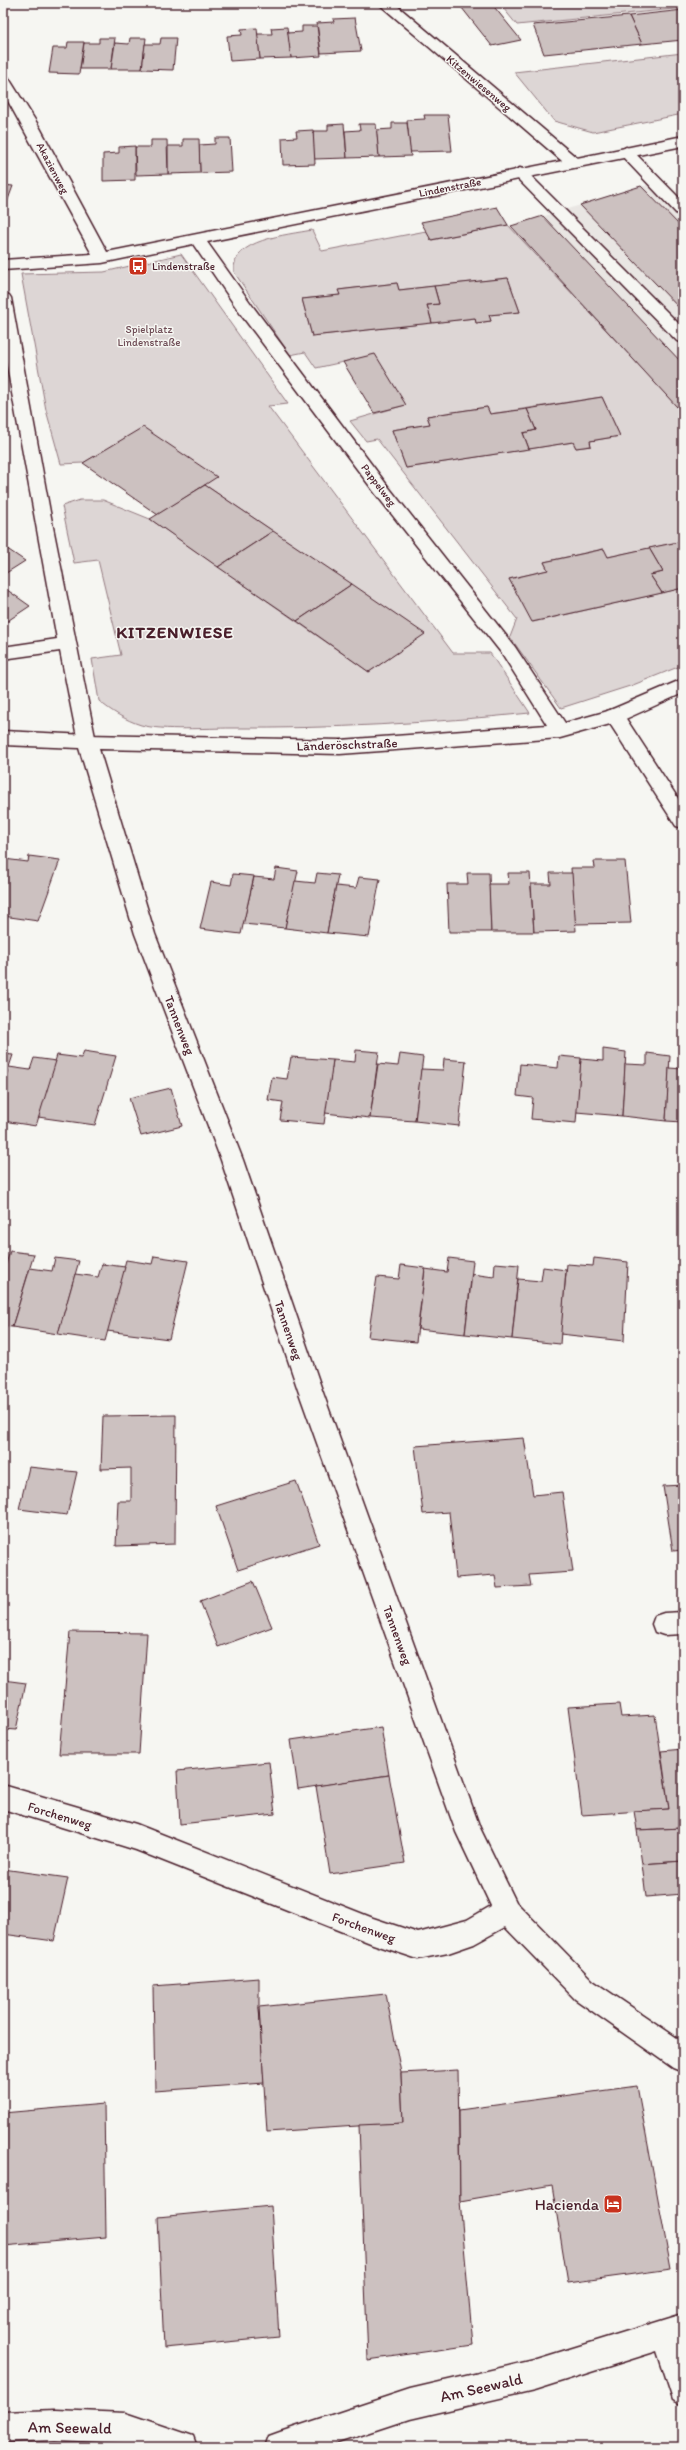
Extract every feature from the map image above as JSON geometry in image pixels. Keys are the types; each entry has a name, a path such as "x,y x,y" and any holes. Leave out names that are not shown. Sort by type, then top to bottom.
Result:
{"street":[{"name":"Kitzenwiesenweg","path":"385,3 573,162"},
{"name":"Akazienweg","path":"3,80 32,128 102,258"},
{"name":"Lindenstraße","path":"3,265 102,258 683,141"},
{"path":"626,152 683,211"},
{"path":"520,173 683,337"},
{"path":"667,194 683,191"},
{"name":"Pappelweg","path":"197,238 248,312 381,488 509,651 560,731"},
{"name":"Tannenweg","path":"3,298 41,512 87,742 145,934 232,1160 310,1390 469,1832 507,1911"},
{"path":"3,653 67,644"},
{"name":"Länderöschstraße","path":"3,738 87,742 340,747 560,731 614,716 683,686"},
{"path":"614,716 683,821"},
{"name":"Forchenweg","path":"3,1798 136,1837 373,1932 418,1946 448,1940 474,1931 507,1911"},
{"path":"507,1911 584,1990 683,2058"},
{"path":"675,2331 683,2390"},
{"name":"Am Seewald","path":"280,2447 410,2404 534,2375 675,2331"},
{"name":"Am Seewald","path":"3,2427 55,2425 125,2428 182,2447"}],"shaded area":[{"path":"664,180 683,198 683,406 677,407 511,226"}],"green space":[{"path":"499,3 683,3 683,8 517,25"},
{"path":"683,53 683,114 593,132 554,121 514,72"},
{"path":"508,225 677,406 683,406 683,541 608,557 603,549 544,562 548,570 509,579 533,622 683,588 683,665 633,685 561,708 510,637 517,619 377,439 366,441 350,421 405,405 375,355 316,368 305,352 290,355 234,272 235,261 241,252 262,240 312,230 322,251 426,231 432,240","holes":["508,278 520,312 489,315 491,321 476,323 475,318 312,336 302,299 340,295 339,290 397,283 399,290","602,397 620,436 590,441 591,446 576,448 573,442 406,468 392,430 430,424 427,416 487,407 490,414"]},
{"name":"Spielplatz Lindenstraße","path":"181,254 288,404 268,406 453,653 490,653 530,713 456,720 343,726 173,729 150,727 129,721 99,701 92,659 121,655 98,560 74,563 62,506 80,500 103,500 150,519 369,672 424,634 205,485 143,428 83,463 61,464 46,410 21,274 104,272"}],"building":[{"path":"458,3 491,3 521,40 492,46"},
{"path":"683,10 683,40 642,44 629,16"},
{"path":"629,16 642,44 544,54 533,25"},
{"path":"355,18 361,51 321,53 317,23 334,22 333,19"},
{"path":"302,26 317,26 321,56 291,58 287,33 302,32"},
{"path":"287,27 291,58 260,59 257,34 272,34 271,28"},
{"path":"257,28 260,59 230,61 227,36 242,35 241,29"},
{"path":"99,38 115,38 111,69 80,69 84,43 99,43"},
{"path":"130,38 146,38 142,69 111,69 115,43 129,44"},
{"path":"161,38 176,38 173,70 142,69 145,44 160,44"},
{"path":"68,42 84,42 79,74 49,73 53,48 67,48"},
{"path":"424,115 448,115 452,151 410,152 407,120 425,119"},
{"path":"392,123 407,123 411,156 379,157 376,130 392,129"},
{"path":"344,124 347,158 314,159 313,131 328,131 328,125"},
{"path":"359,124 376,124 379,157 347,158 345,131 360,130"},
{"path":"313,130 315,164 283,165 282,138 297,137 296,131"},
{"path":"215,138 230,138 232,172 200,173 199,145 215,144"},
{"path":"183,139 199,139 200,173 168,174 168,146 183,146"},
{"path":"151,140 167,140 168,174 136,175 135,147 151,147"},
{"path":"135,146 135,180 103,181 103,154 119,153 119,147"},
{"path":"3,185 13,186 3,213"},
{"path":"641,186 683,229 683,312 580,205"},
{"path":"497,207 508,225 431,240 421,222"},
{"path":"543,216 683,364 683,405 677,407 511,226"},
{"path":"508,278 520,312 489,315 491,321 476,323 475,318 432,323 427,305 439,304 434,286"},
{"path":"397,283 399,290 434,286 439,304 427,305 432,323 312,336 302,299 340,295 338,290"},
{"path":"375,354 406,405 374,413 343,362"},
{"path":"602,397 620,436 590,441 591,446 576,448 573,442 529,449 523,433 536,430 527,409"},
{"path":"487,407 490,414 527,409 536,430 523,433 529,449 406,468 392,430 430,424 427,416"},
{"path":"143,427 217,477 158,515 83,463"},
{"path":"205,485 273,531 218,567 150,519"},
{"path":"273,531 352,584 297,621 218,567"},
{"path":"683,541 683,588 662,593 650,575 663,572 649,548"},
{"path":"3,546 25,561 3,575"},
{"path":"649,548 663,572 650,575 662,593 532,622 509,579 548,570 544,562 604,549 608,557"},
{"path":"352,584 425,634 369,672 297,621"},
{"path":"3,587 30,606 3,624"},
{"path":"29,856 60,860 38,921 3,916 4,859 28,862"},
{"path":"594,861 625,861 631,923 575,924 571,868 595,868"},
{"path":"276,868 298,871 285,928 243,924 254,877 274,879"},
{"path":"317,873 338,875 327,933 285,928 295,881 315,883"},
{"path":"467,873 489,873 491,932 449,932 447,884 468,884"},
{"path":"508,873 530,873 534,932 491,932 489,884 509,884"},
{"path":"550,873 572,873 576,931 534,932 531,884 551,884"},
{"path":"233,874 254,876 241,934 200,929 211,882 231,885"},
{"path":"359,877 380,879 369,937 327,933 336,886 356,888"},
{"path":"603,1049 626,1052 622,1116 576,1112 581,1059 603,1061"},
{"path":"356,1050 379,1052 370,1118 325,1113 333,1060 355,1062"},
{"path":"84,1051 116,1056 95,1125 38,1117 57,1055 81,1058"},
{"path":"647,1053 670,1056 666,1121 622,1116 625,1064 647,1065"},
{"path":"3,1054 13,1055 3,1085"},
{"path":"400,1054 423,1057 415,1121 370,1118 378,1064 398,1066"},
{"path":"559,1056 581,1058 576,1123 531,1119 533,1098 517,1096 520,1064 558,1068"},
{"path":"291,1057 333,1060 324,1124 280,1120 283,1102 268,1100 272,1077 287,1079"},
{"path":"34,1058 56,1061 36,1126 3,1121 3,1085 9,1067 30,1070"},
{"path":"444,1059 466,1061 459,1126 415,1121 421,1069 443,1070"},
{"path":"669,1068 683,1069 683,1122 666,1121"},
{"path":"171,1088 182,1126 141,1136 129,1098"},
{"path":"10,1251 34,1254 12,1327 3,1326 3,1264 6,1264"},
{"path":"154,1256 188,1261 169,1339 107,1331 126,1260 152,1264"},
{"path":"55,1258 79,1261 58,1334 12,1327 30,1268 52,1271"},
{"path":"449,1258 473,1261 465,1334 418,1329 425,1269 447,1272"},
{"path":"594,1258 628,1262 624,1341 560,1334 567,1264 593,1266"},
{"path":"495,1263 519,1265 512,1339 465,1334 472,1274 494,1277"},
{"path":"102,1264 125,1267 105,1341 58,1334 75,1274 98,1277"},
{"path":"401,1265 425,1268 416,1342 368,1337 377,1277 399,1279"},
{"path":"543,1267 566,1270 560,1344 512,1339 518,1279 541,1281"},
{"path":"176,1415 175,1544 116,1546 118,1501 131,1501 131,1468 101,1469 103,1416"},
{"path":"524,1438 533,1495 562,1492 573,1572 529,1575 531,1586 497,1588 495,1575 456,1578 449,1512 423,1514 415,1446"},
{"path":"29,1467 77,1472 67,1515 19,1509"},
{"path":"296,1481 319,1544 238,1570 216,1506"},
{"path":"683,1485 683,1550 673,1551 663,1486"},
{"path":"253,1581 272,1627 218,1647 200,1601"},
{"path":"70,1632 147,1633 139,1754 59,1754"},
{"path":"3,1680 26,1683 16,1730 3,1729"},
{"path":"619,1704 621,1717 655,1715 669,1809 582,1815 568,1707"},
{"path":"381,1727 389,1775 298,1789 291,1740"},
{"path":"683,1749 683,1828 637,1830 634,1811 669,1809 661,1751"},
{"path":"269,1762 275,1814 180,1824 177,1771"},
{"path":"389,1775 405,1863 330,1874 316,1786"},
{"path":"683,1828 683,1861 642,1864 637,1830"},
{"path":"683,1861 683,1894 646,1897 642,1864"},
{"path":"3,1869 68,1878 54,1941 3,1934"},
{"path":"259,1978 259,2007 264,2083 155,2091 153,1986"},
{"path":"386,1994 401,2073 403,2123 267,2132 259,2007"},
{"path":"458,2070 460,2201 473,2345 368,2360 359,2125 403,2123 401,2073"},
{"path":"637,2086 671,2269 568,2283 552,2185 460,2201 459,2110"},
{"path":"104,2104 106,2237 3,2246 3,2113"},
{"path":"271,2206 279,2337 164,2348 158,2217"}],"place":[{"name":"Lindenstraße","path":"138,266"},
{"name":"Hacienda","path":"613,2204"}],"district":[{"name":"KITZENWIESE","path":"175,632"}]}
